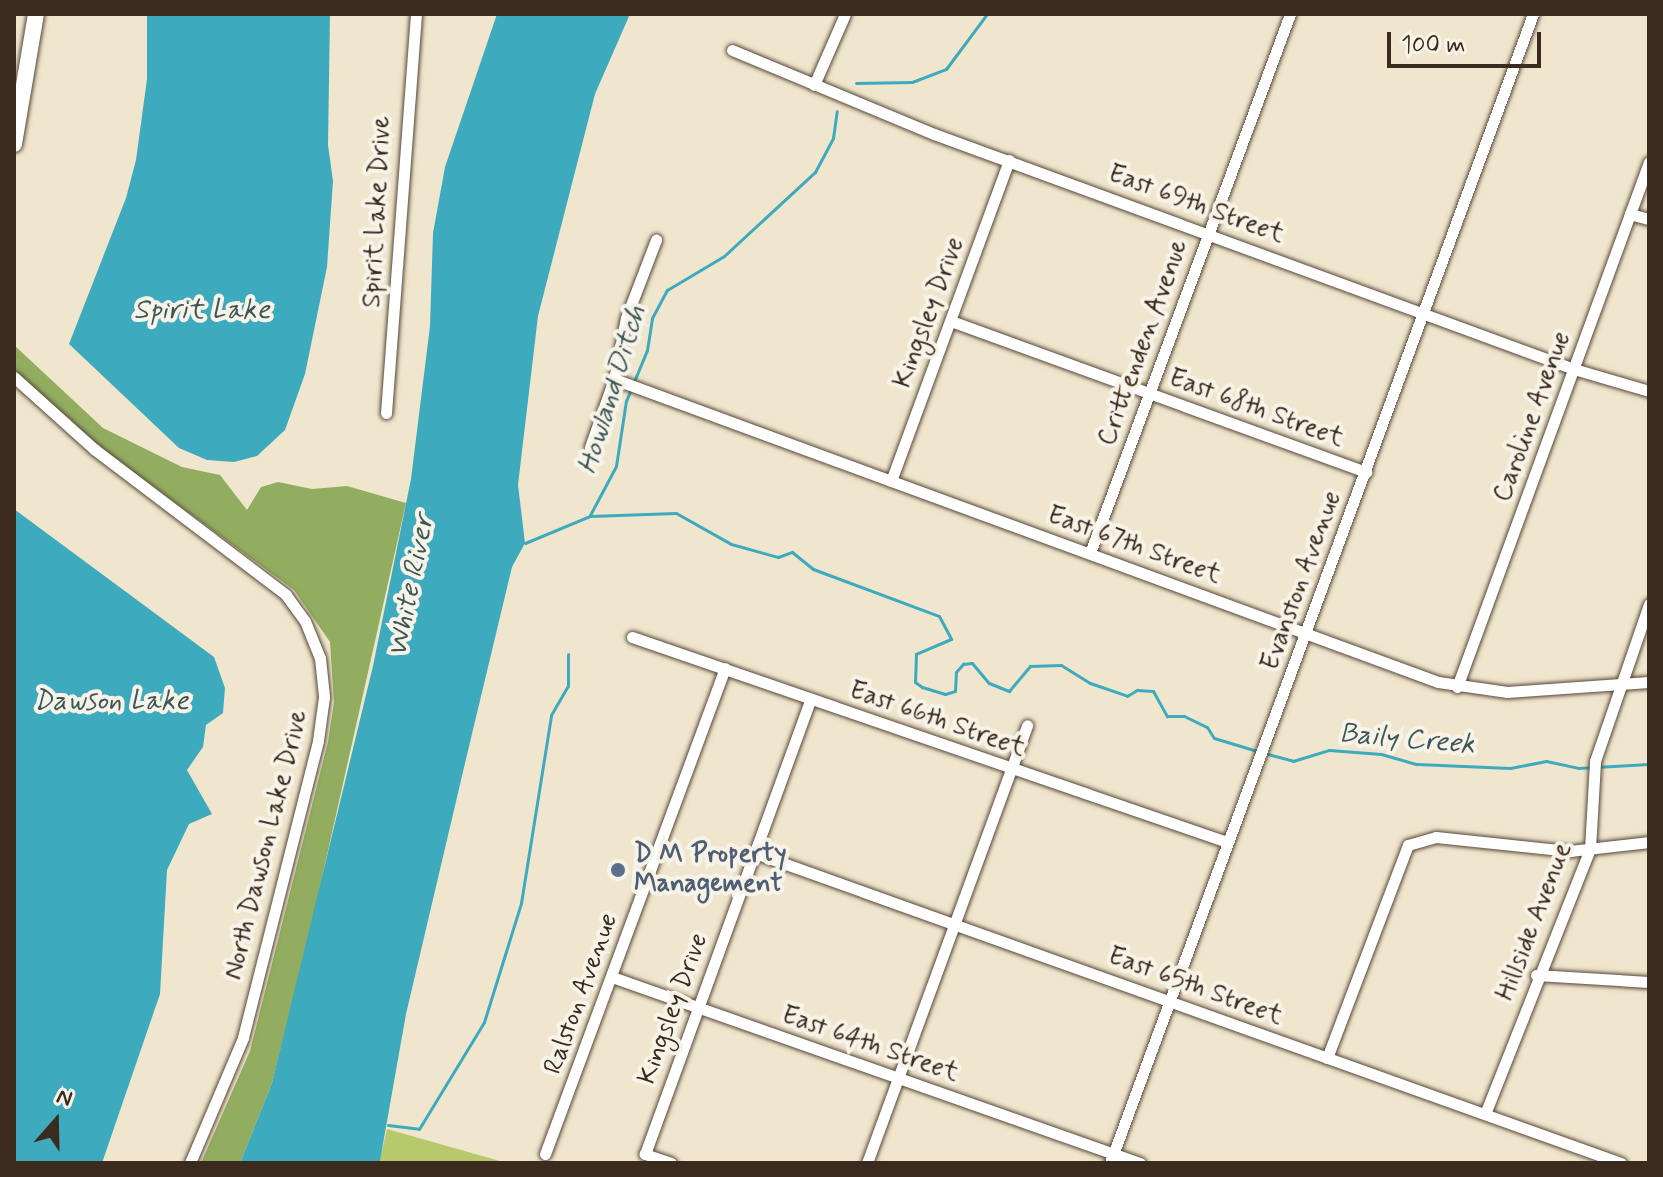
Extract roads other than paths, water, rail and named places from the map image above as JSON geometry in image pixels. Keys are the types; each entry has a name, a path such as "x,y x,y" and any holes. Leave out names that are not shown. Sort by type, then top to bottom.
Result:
{"street":[{"path":"14,144 36,14"},
{"name":"Spirit Lake Drive","path":"386,413 416,14"},
{"path":"814,85 845,14"},
{"name":"Crittenden Avenue","path":"1090,553 1290,14"},
{"name":"Evanston Avenue","path":"1112,1158 1533,14"},
{"name":"East 69th Street","path":"732,50 1009,160 1574,369 1649,391"},
{"name":"Kingsley Drive","path":"891,481 1009,160"},
{"name":"Caroline Avenue","path":"1457,687 1649,162"},
{"path":"1630,214 1649,219"},
{"path":"590,447 614,379 625,322 656,240"},
{"name":"East 68th Street","path":"951,321 1366,472"},
{"name":"North Dawson Lake Drive","path":"14,377 94,449 286,595 305,621 320,658 324,697 318,741 243,1038 190,1163"},
{"name":"East 67th Street","path":"614,379 1457,687 1507,692 1649,682"},
{"name":"Hillside Avenue","path":"1485,1114 1536,975 1590,849 1595,761 1649,604"},
{"name":"East 66th Street","path":"632,637 1227,842"},
{"name":"Ralston Avenue","path":"545,1154 725,668"},
{"name":"Kingsley Drive","path":"671,1163 645,1154 811,699"},
{"path":"867,1163 1027,725"},
{"path":"1327,1058 1401,857 1418,839 1590,849 1649,842"},
{"name":"East 65th Street","path":"755,853 1616,1162"},
{"path":"1536,975 1649,982"},
{"name":"East 64th Street","path":"612,977 1112,1158 1140,1163"}],"water":[{"name":"Spirit Lake","path":"147,14 330,14 328,145 333,181 327,267 305,374 285,430 257,456 234,462 207,460 179,448 69,344 126,198 136,160 147,79"},
{"name":"White River","path":"497,14 630,14 595,94 538,316 518,485 525,543 512,567 406,1014 380,1161 240,1163 272,1083 373,666 411,479 430,326 433,233 445,167"},
{"name":"Dawson Lake","path":"14,509 214,657 225,688 223,713 206,725 203,747 187,770 212,814 189,824 167,870 160,994 102,1163 14,1163"}],"waterway":[{"name":"Howland Ditch","path":"856,83 912,82 946,69 987,14"},
{"name":"Howland Ditch","path":"590,515 616,466 626,401 647,350 652,318 667,290 724,256 815,172 833,138 837,111"},
{"name":"Baily Creek","path":"525,543 590,516 676,513 731,544 778,557 792,552 813,569 939,616 951,639 916,654 915,682 922,687 945,694 955,691 956,672 963,664 972,663 989,683 1009,691 1030,666 1061,665 1090,683 1127,696 1137,690 1153,691 1167,716 1184,716 1207,727 1214,738 1257,751"},
{"path":"388,1125 419,1129 484,1022 521,903 551,715 568,686 568,654"},
{"name":"Baily Creek","path":"1264,753 1293,761 1329,750 1381,754 1417,764 1510,768 1546,761 1578,768 1649,764"}],"place":[{"name":"D M Property Management","path":"618,870"}]}
